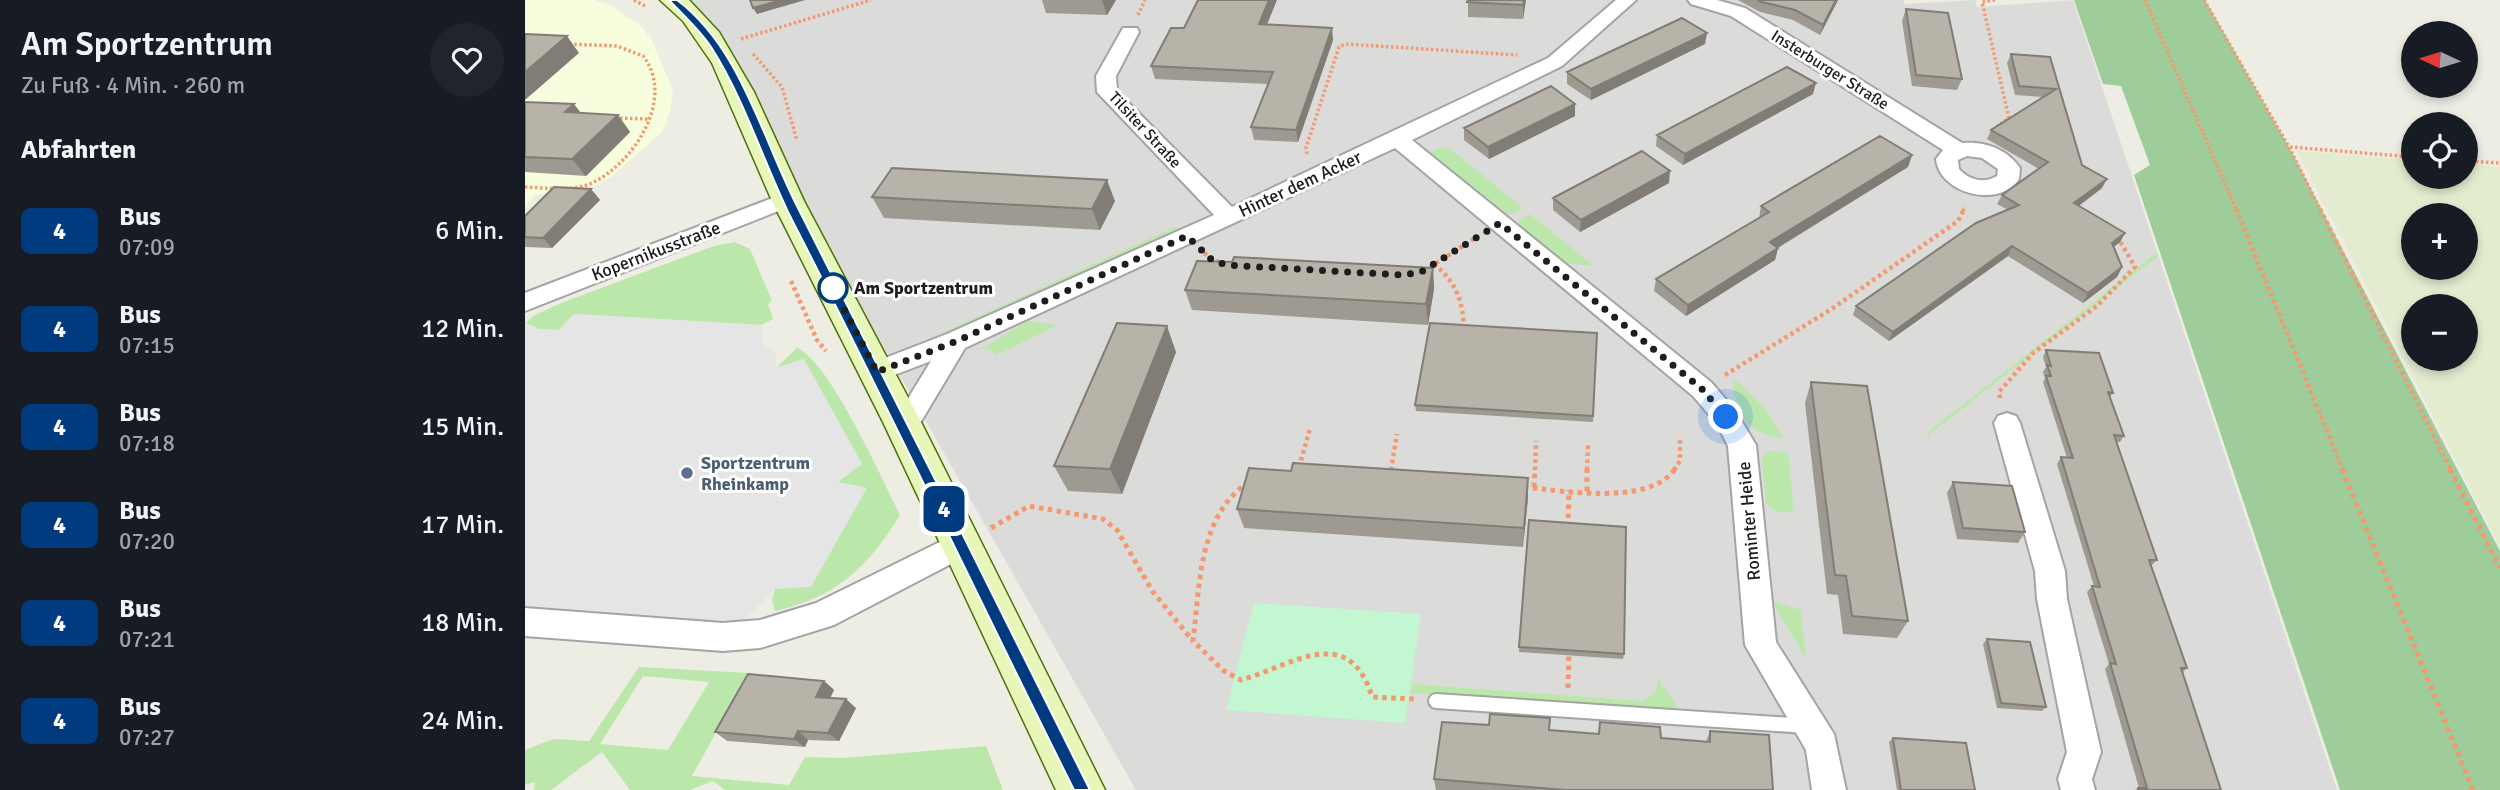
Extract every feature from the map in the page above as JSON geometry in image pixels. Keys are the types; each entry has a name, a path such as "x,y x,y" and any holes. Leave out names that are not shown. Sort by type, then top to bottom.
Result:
{"street":[{"path":"673,0 686,10 715,46 1081,790"},
{"name":"Hinter dem Acker","path":"877,372 957,341 1311,180 1555,62 1627,0"},
{"name":"Insterburger Straße","path":"1697,0 1738,12 1965,149 1999,157 2010,174 2003,184 1975,187"},
{"name":"Tilsiter Straße","path":"1130,32 1106,76 1107,92 1229,217"},
{"name":"Rominter Heide","path":"1398,139 1702,389 1726,417 1742,445 1761,645 1822,746 1829,790"},
{"path":"1965,149 1947,159 1949,172 1975,187"},
{"name":"Kopernikusstraße","path":"525,302 788,199"},
{"path":"903,428 957,341"},
{"path":"2007,423 2050,571 2052,599 2084,752 2075,779 2078,790"},
{"path":"525,622 723,637 760,635 823,615 962,544"}],"lane":[{"path":"1436,701 1809,726"}],"path":[{"path":"715,46 871,0"},
{"path":"1965,149 2009,117 1982,2 1995,0"},
{"path":"2145,0 2214,155 2473,790"},
{"path":"2204,0 2289,147 2500,568"},
{"path":"525,187 584,186 596,181 611,169 645,132 649,119 653,76 650,65 643,56 617,47 565,43"},
{"path":"1311,180 1306,148 1339,47 1346,44 1503,53 1555,62"},
{"path":"609,117 649,119"},
{"path":"2289,147 2401,156"},
{"path":"2478,162 2500,163"},
{"path":"1702,389 1830,310 1958,221 1975,187"},
{"path":"1421,272 1500,223"},
{"path":"2007,423 1999,392 2008,380 2033,354 2097,306 2135,267 2126,247 2113,233"},
{"path":"1187,236 1212,260 1226,265"},
{"path":"1434,264 1451,278 1459,291 1464,328 1468,334"},
{"path":"1298,471 1310,429"},
{"path":"1389,478 1397,434"},
{"path":"1513,486 1635,491 1660,485 1679,469 1685,455 1680,437"},
{"path":"1534,487 1536,441"},
{"path":"1587,491 1588,444"},
{"path":"1290,471 1311,472"},
{"path":"1193,641 1202,576 1216,519 1225,501 1262,475"},
{"path":"1379,478 1401,479"},
{"path":"1569,490 1567,532 1572,536"},
{"path":"1011,517 1029,506 1103,519 1117,530 1153,592 1193,641 1224,671 1241,680 1260,677 1286,661 1310,653 1327,652 1342,656 1360,668 1371,697 1436,701"},
{"path":"1567,710 1570,655 1568,646"}],"shaded area":[{"path":"525,0 594,0 608,4 641,26 652,40 673,91 670,112 662,132 611,177 583,192 536,195 525,206"},
{"path":"670,0 1904,0 1904,4 1975,0 1977,7 2073,0 2337,790 1136,790 704,32"},
{"path":"2297,151 2401,159 2401,189 2478,189 2478,165 2500,167 2500,547 2410,371 2478,371 2478,294 2401,294 2401,354"},
{"name":"Sportzentrum Rheinkamp","path":"574,314 761,325 764,335 761,343 777,355 775,368 804,359 862,464 838,482 867,488 811,587 775,589 739,625 525,609 525,323 538,329 559,330"},
{"path":"1254,603 1421,614 1405,723 1226,710"}],"green space":[{"path":"2074,0 2205,0 2289,147 2401,361 2401,371 2406,371 2500,551 2500,790 2340,790 2134,175 2150,165 2121,86 2103,84"},
{"path":"1442,147 1449,148 1523,208 1511,214 1501,213 1431,152"},
{"path":"1530,214 1594,266 1564,263 1518,227 1519,221"},
{"path":"1175,227 1181,229 928,343 937,335"},
{"path":"735,242 750,249 772,301 768,304 773,319 761,325 574,314 559,330 538,329 526,323 533,316 561,303 714,246"},
{"path":"2157,252 2158,256 1930,434 1930,445 1928,432"},
{"path":"1028,321 1058,325 996,355 990,349 981,349"},
{"path":"797,348 810,357 839,397 900,515 875,550 848,578 816,598 775,611 772,600 775,589 866,488 837,482 861,464 803,359 775,369"},
{"path":"1733,378 1765,408 1784,439 1761,432 1745,420 1736,402"},
{"path":"1769,451 1788,452 1794,513 1775,511 1766,503 1762,458"},
{"path":"1772,601 1801,610 1806,659"},
{"path":"639,667 749,673 692,776 789,785 805,757 843,758 986,746 1003,790 725,790 713,781 690,790 630,790 602,752 551,790 534,790 535,782 525,785 525,750 553,739 589,741","holes":["643,676 709,682 668,750 600,744"]},
{"path":"1658,679 1677,706 1675,712 1411,693 1413,684 1642,701 1656,693"}],"building":[{"path":"750,0 781,0 753,8"},
{"path":"1198,0 1269,0 1259,24 1332,28 1296,130 1251,127 1273,72 1151,66 1171,28 1184,28"},
{"path":"1524,0 1523,5 1467,2"},
{"path":"1758,0 1836,0 1823,25 1795,10"},
{"path":"1906,9 1948,13 1962,79 1916,75"},
{"path":"1682,18 1707,33 1591,89 1567,72"},
{"path":"525,34 567,36 525,72"},
{"path":"2011,54 2050,57 2082,165 2107,179 2074,203 2125,233 2112,243 2122,267 2088,293 2012,246 1893,332 1856,306 1976,223 2019,205 2002,195 2048,162 1991,130 2056,89 2019,86"},
{"path":"1787,67 1816,83 1685,154 1657,135"},
{"path":"1551,86 1575,104 1488,147 1464,128"},
{"path":"525,102 574,104 565,112 618,115 572,159 525,157"},
{"path":"1880,136 1912,155 1770,242 1778,248 1688,305 1656,279 1769,212 1761,206"},
{"path":"1642,151 1670,171 1581,220 1553,198"},
{"path":"892,168 1107,180 1092,209 872,197"},
{"path":"554,187 591,189 543,238 525,237 525,216"},
{"path":"1234,257 1433,268 1426,304 1185,290 1197,261 1232,262"},
{"path":"1117,323 1167,326 1110,469 1054,466"},
{"path":"1430,323 1597,333 1593,416 1415,405"},
{"path":"2046,350 2099,353 2113,393 2108,392 2124,436 2114,435 2157,560 2149,560 2187,668 2181,668 2221,790 2138,790 2147,788 2110,663 2116,664 2092,586 2100,587 2061,457 2073,458 2046,376 2051,376 2047,365 2051,366"},
{"path":"1811,382 1867,386 1908,621 1852,616 1846,576 1835,575"},
{"path":"1293,463 1528,478 1524,528 1237,509 1249,468 1291,471"},
{"path":"1953,482 2012,486 2025,532 1963,528"},
{"path":"1529,520 1626,527 1624,654 1519,647"},
{"path":"1987,639 2030,642 2046,707 2001,703"},
{"path":"748,674 824,681 816,697 846,699 828,733 798,731 794,739 715,732"},
{"path":"1490,714 1550,718 1549,730 1599,734 1600,722 1660,727 1661,738 1710,742 1710,731 1769,735 1773,790 1565,790 1434,779 1442,722 1489,725"},
{"path":"1893,738 1966,743 1975,790 1901,790"}],"bus line":[{"name":"4","path":"674,0 686,10 715,46 738,88 788,199 877,372 1081,790"}],"place":[{"name":"Am Sportzentrum","path":"833,288"},
{"name":"Sportzentrum Rheinkamp","path":"687,473"}],"route":[{"path":"833,288 877,372 957,341 1187,236 1212,260 1226,265 1402,275 1421,272 1500,223 1702,389 1726,417"}]}
